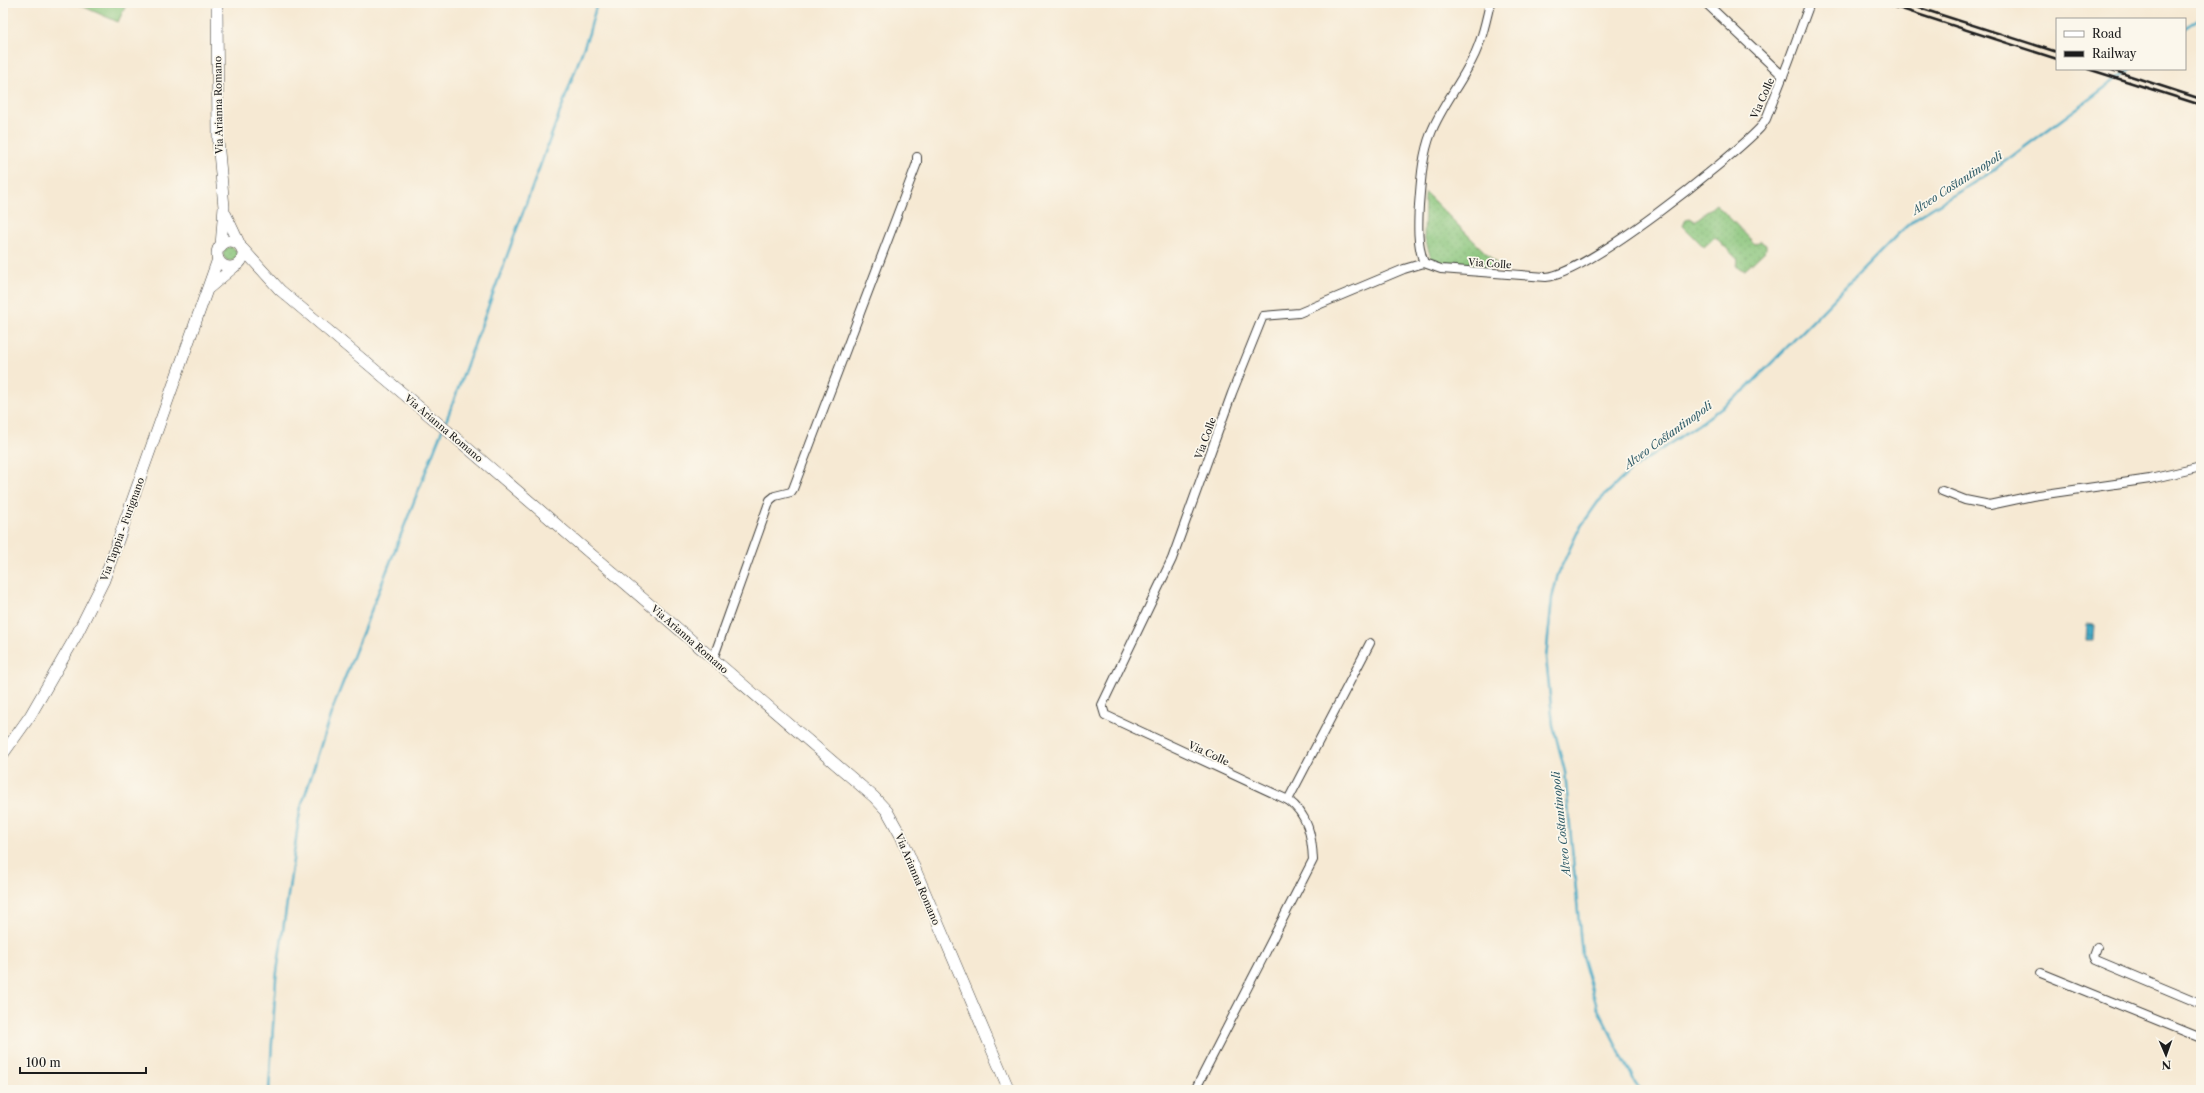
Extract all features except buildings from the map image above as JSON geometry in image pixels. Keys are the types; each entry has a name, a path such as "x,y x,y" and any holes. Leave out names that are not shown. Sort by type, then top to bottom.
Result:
{"street":[{"name":"Via Arianna Romano","path":"217,3 219,148 224,207 221,246 217,252 218,259"},
{"path":"1424,263 1420,247 1419,213 1422,169 1427,146 1440,113 1475,54 1483,33 1490,3"},
{"path":"1706,3 1783,76"},
{"name":"Via Colle","path":"1195,1090 1313,860 1312,844 1306,822 1298,807 1288,800 1105,715 1102,705 1172,559 1232,393 1263,316 1299,313 1404,269 1424,263 1441,269 1546,277 1557,275 1576,267 1670,202 1753,135 1766,119 1810,3"},
{"path":"713,659 770,500 775,496 791,492 917,162 917,157"},
{"name":"Via Arianna Romano","path":"224,207 235,238 241,247 280,290 450,433 874,797 887,811 901,836 1009,1090"},
{"path":"221,246 232,241 241,247 243,258 236,266"},
{"path":"218,259 223,265 261,270"},
{"name":"Via Tappia - Furignano","path":"3,754 30,716 76,636 104,580 209,289 218,259"},
{"name":"Via Tappia - Furignano","path":"209,289 236,266"},
{"path":"1942,491 1965,500 1990,505 2032,496 2150,479 2201,466"},
{"path":"1288,800 1370,643"},
{"path":"2097,948 2094,956 2096,960 2201,1004"},
{"path":"2041,973 2201,1038"}],"green space":[{"path":"75,3 127,3 118,22"},
{"path":"1425,192 1502,269 1447,266 1432,261 1424,236"},
{"path":"1716,204 1755,244 1760,241 1766,245 1766,250 1745,270 1739,269 1736,265 1738,260 1715,237 1704,247 1683,226 1686,219 1690,218 1695,221"},
{"path":"230,247 235,249 237,254 235,259 230,261 225,259 223,254 225,249"}],"water":[{"path":"2087,625 2095,626 2094,640 2086,640"}],"waterway":[{"path":"445,424 589,33 597,3"},
{"name":"Alveo Costantinopoli","path":"2186,27 2201,17"},
{"name":"Alveo Costantinopoli","path":"1639,1090 1597,1007 1582,956 1565,772 1553,725 1546,658 1552,598 1558,574 1579,529 1598,502 1632,469 1702,422 1745,390 1899,233 1916,218 1988,174 2129,70"},
{"path":"269,1090 276,979 300,811 331,713 442,430"}],"railway":[{"path":"1883,3 2056,59"},
{"path":"1904,3 2056,52"},
{"path":"2091,70 2201,105"},
{"path":"2112,70 2201,99"}]}
